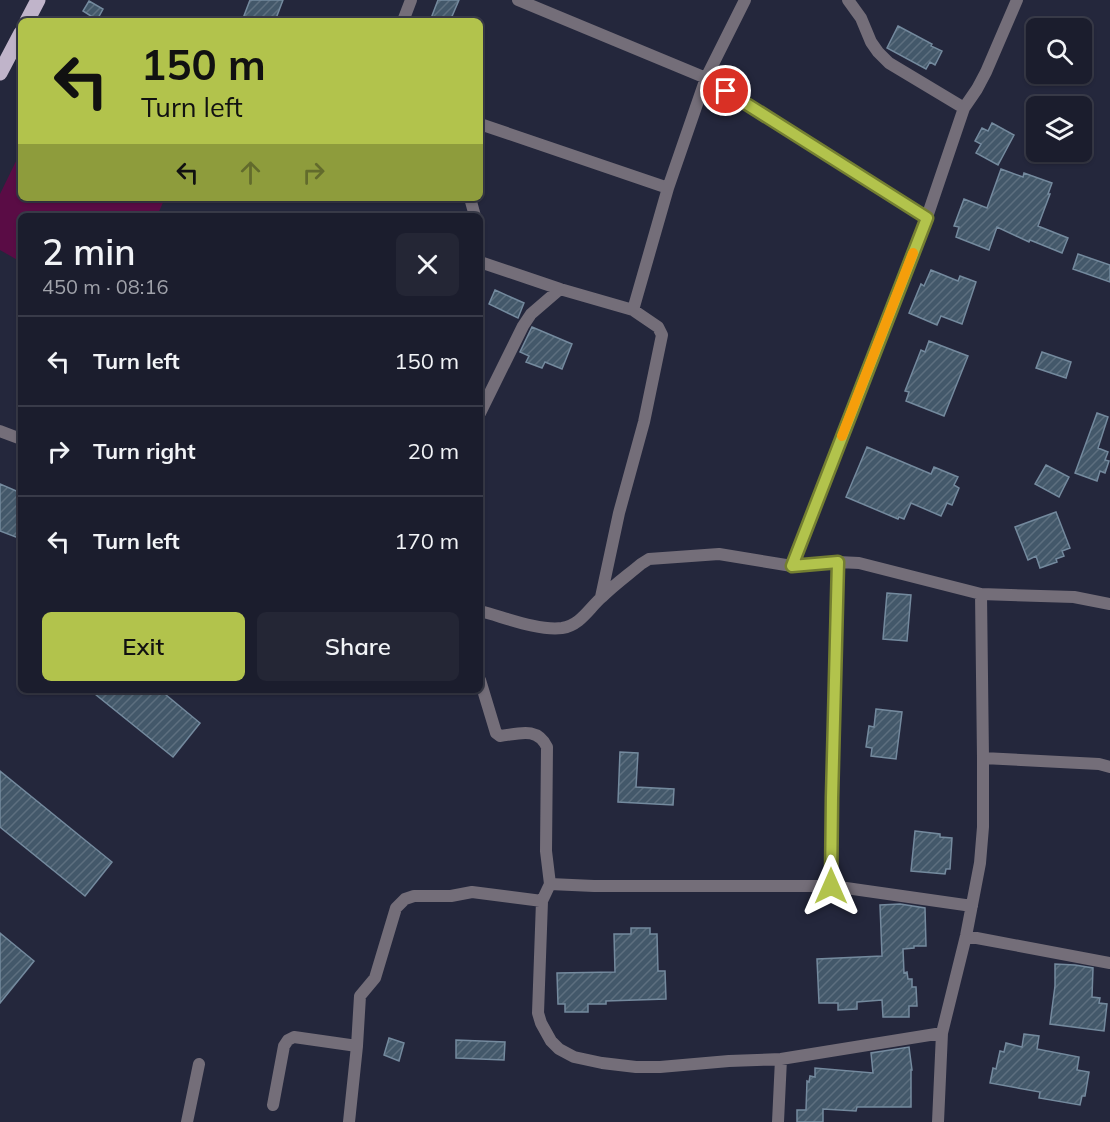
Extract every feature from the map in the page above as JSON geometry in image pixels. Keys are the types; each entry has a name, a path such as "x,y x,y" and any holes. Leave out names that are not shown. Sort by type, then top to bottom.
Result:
{"main road":[{"path":"29,18 38,0"},
{"path":"0,73 18,39"}],"street":[{"path":"403,18 411,0"},
{"path":"518,0 706,78 927,218"},
{"path":"633,310 668,188 706,78 745,0"},
{"path":"848,0 861,18 871,42 889,63 964,108"},
{"path":"792,566 927,218 964,108 986,72 1017,0"},
{"path":"483,125 668,188"},
{"path":"483,263 633,310 658,327 662,335 644,422 619,513 601,597"},
{"path":"483,407 523,326 531,314 560,289"},
{"path":"0,430 18,438"},
{"path":"483,612 543,628 563,628 585,616 601,597 649,559 719,554 792,566 838,562 859,563 981,594 1074,597 1110,604"},
{"path":"831,886 838,562"},
{"path":"939,1122 942,1033 972,906 980,863 983,827 981,594"},
{"path":"483,690 496,733 500,736 523,732 535,733 548,747 546,851 550,884 542,901 538,1013 546,1034 559,1049 574,1058 602,1063 660,1067 781,1059 942,1033"},
{"path":"983,758 1110,766"},
{"path":"550,884 831,886 972,906"},
{"path":"350,1122 360,996 375,978 396,908 405,899 414,896 452,896 472,892 542,901"},
{"path":"966,936 1110,963"},
{"path":"273,1105 284,1046 288,1040 294,1038 357,1046"},
{"path":"778,1122 781,1059"},
{"path":"187,1122 199,1064"}],"shaded area":[{"path":"18,157 18,201 164,201 158,213 18,213 18,260 0,250 0,194"}],"building":[{"path":"250,0 283,0 276,18 243,18"},
{"path":"438,0 459,0 451,18 431,18"},
{"path":"89,1 103,9 98,18 83,11"},
{"path":"898,26 942,51 935,65 930,62 926,69 887,48"},
{"path":"992,123 1014,135 998,165 976,153 981,144 975,141 982,128 988,131"},
{"path":"1001,169 1023,177 1024,173 1052,183 1038,226 1068,238 1062,253 1030,240 1029,242 997,227 989,250 956,237 959,227 954,226 964,199 987,208"},
{"path":"1078,254 1110,265 1110,282 1073,269"},
{"path":"931,270 958,281 960,276 976,282 962,324 941,316 937,325 909,313 921,284 924,286"},
{"path":"495,290 524,303 518,318 489,304"},
{"path":"532,327 572,344 562,369 545,362 542,368 526,362 529,356 520,352"},
{"path":"929,341 968,356 944,416 906,401 909,392 905,391 921,350 925,352"},
{"path":"1042,352 1071,362 1066,378 1036,368"},
{"path":"1097,413 1108,417 1098,448 1108,452 1105,460 1109,461 1105,473 1100,471 1097,481 1075,473"},
{"path":"867,447 931,474 934,467 958,477 954,485 959,488 952,505 947,503 941,516 911,503 904,519 899,517 898,519 846,497"},
{"path":"1046,465 1069,477 1059,497 1035,484"},
{"path":"0,484 18,492 18,538 0,531"},
{"path":"1056,512 1070,548 1062,551 1064,556 1056,559 1057,562 1040,568 1036,556 1028,560 1015,527"},
{"path":"887,593 911,595 907,641 883,639"},
{"path":"94,693 164,693 200,723 173,757"},
{"path":"876,709 902,712 896,759 871,756 872,748 866,747 869,726 874,727"},
{"path":"620,752 638,753 636,787 674,789 673,805 618,802"},
{"path":"0,771 112,862 85,896 0,827"},
{"path":"915,831 952,838 950,869 946,869 945,874 911,871"},
{"path":"900,904 925,908 926,946 903,949 904,973 907,972 908,979 912,979 912,987 916,987 917,1006 909,1006 909,1017 883,1017 882,1000 857,1002 857,1009 838,1010 838,1003 819,1003 817,959 882,956 880,905"},
{"path":"631,928 650,928 650,934 657,934 658,971 665,971 666,999 606,1001 606,1004 588,1004 588,1012 565,1012 565,1004 558,1004 557,973 615,972 614,934 631,934"},
{"path":"0,933 34,961 0,1003"},
{"path":"1055,964 1093,968 1092,997 1100,998 1099,1003 1107,1004 1104,1031 1050,1024 1055,986"},
{"path":"1024,1034 1039,1036 1037,1049 1079,1057 1077,1070 1089,1072 1085,1096 1082,1096 1080,1105 1039,1098 1040,1092 990,1083 1000,1051 1004,1052 1006,1043 1022,1047"},
{"path":"389,1038 404,1043 399,1061 384,1055"},
{"path":"456,1040 505,1042 504,1060 456,1058"},
{"path":"909,1047 912,1070 911,1107 857,1107 856,1111 823,1109 823,1122 797,1122 797,1110 806,1110 807,1081 809,1082 810,1076 815,1077 815,1068 873,1073 871,1053"}],"slow traffic":[{"path":"842,436 913,253"}],"route":[{"path":"726,91 927,218 792,566 838,562 831,886"}]}
